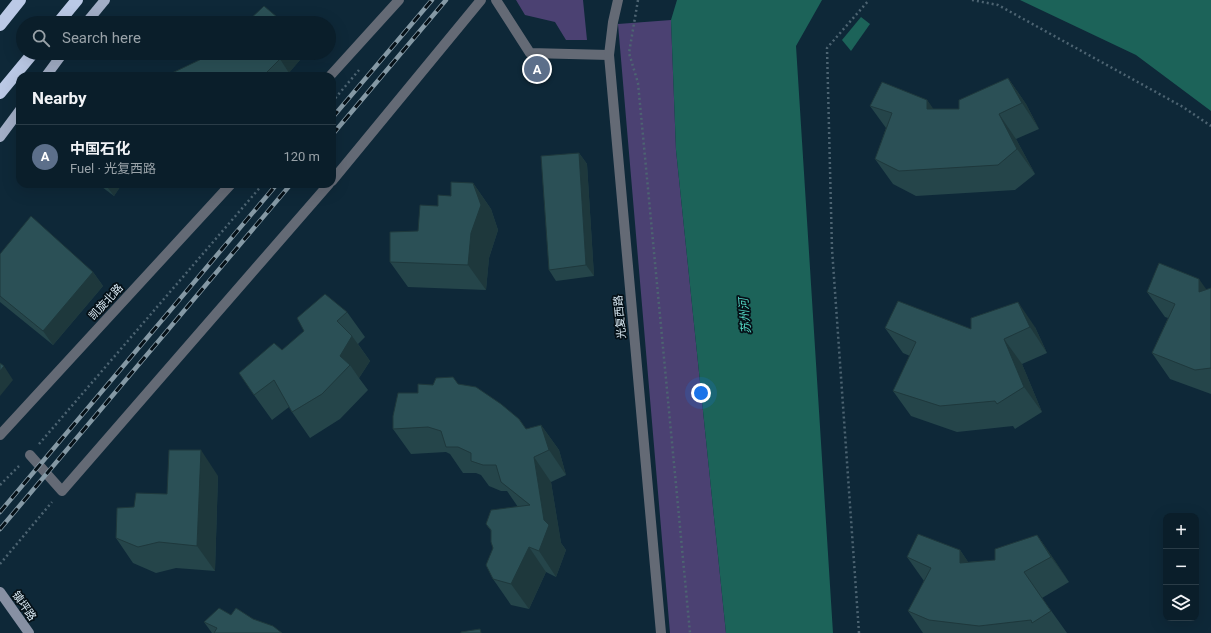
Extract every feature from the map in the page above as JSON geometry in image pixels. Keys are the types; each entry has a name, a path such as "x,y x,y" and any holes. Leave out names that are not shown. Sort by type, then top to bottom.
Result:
{"highway":[{"path":"0,25 20,0"},
{"path":"63,16 76,0"},
{"path":"17,72 27,60"},
{"path":"0,93 16,74"}],"main road":[{"path":"92,16 105,0"},
{"path":"49,72 59,60"},
{"path":"0,137 16,115"},
{"name":"镇坪路","path":"0,592 28,633"}],"street":[{"path":"334,72 399,0"},
{"path":"336,176 388,116 481,0"},
{"path":"496,0 530,53 609,55"},
{"name":"光复西路","path":"618,0 613,22 609,55 660,633"},
{"name":"凯旋北路","path":"0,435 226,188"},
{"path":"30,454 62,491 326,188"}],"path":[{"path":"638,0 629,53 638,83 690,633"},
{"path":"859,633 832,249 827,48 869,0"},
{"path":"972,0 998,4 1183,107 1211,126"},
{"path":"0,485 30,454 260,188"},
{"path":"0,564 62,491"}],"shaded area":[{"path":"516,0 583,0 587,40 566,40 555,22 525,15"},
{"path":"671,20 676,150 726,633 670,633 618,24"}],"water":[{"name":"苏州河","path":"677,0 822,0 796,46 833,633 726,633 676,150 671,20"},
{"path":"1020,0 1211,0 1211,111 1136,55"},
{"path":"861,17 870,24 851,51 842,40"}],"building":[{"path":"264,6 276,16 253,16"},
{"path":"199,60 279,60 267,72 174,72"},
{"path":"1008,78 1022,103 999,114 1017,149 998,165 899,171 875,159 892,113 870,106 882,82 927,100 927,109 959,109 959,100"},
{"path":"579,153 586,265 549,270 541,156"},
{"path":"451,182 473,183 481,205 471,233 468,265 390,262 390,232 418,231 420,205 438,206 438,195 451,196"},
{"path":"31,216 93,272 43,331 0,296 0,254"},
{"path":"1159,263 1199,279 1199,292 1211,288 1211,368 1195,370 1152,353 1175,304 1147,292"},
{"path":"325,294 347,312 337,321 352,336 340,356 350,365 322,394 292,412 274,380 254,395 239,373 274,343 282,350 304,331 297,318"},
{"path":"898,301 971,329 971,318 1018,302 1030,327 1004,339 1024,387 997,404 995,401 940,406 893,391 916,342 885,328"},
{"path":"0,363 4,366 0,371"},
{"path":"453,377 458,384 476,387 501,404 519,419 526,429 541,425 549,450 534,457 544,520 549,525 539,551 529,547 511,584 493,579 486,565 493,548 491,542 491,530 486,524 491,510 530,505 501,482 496,465 483,465 471,461 471,453 458,447 446,447 441,431 428,427 393,429 393,416 398,393 418,393 418,384 433,385 436,378"},
{"path":"169,450 201,450 197,546 159,542 138,547 116,538 117,508 134,507 136,493 167,494"},
{"path":"918,534 960,550 960,563 995,560 995,549 1037,535 1051,557 1024,572 1051,611 1032,623 1031,620 979,626 929,620 908,611 931,568 907,557"},
{"path":"219,608 231,615 236,608 253,619 273,626 282,633 214,633 217,628 204,622"},
{"path":"480,629 481,633 461,633 461,632"}],"railway":[{"path":"336,113 432,0"},
{"path":"336,130 446,0"},
{"path":"0,512 274,188"},
{"path":"0,529 288,188"}],"place":[{"name":"中国石化","path":"537,69"}]}
